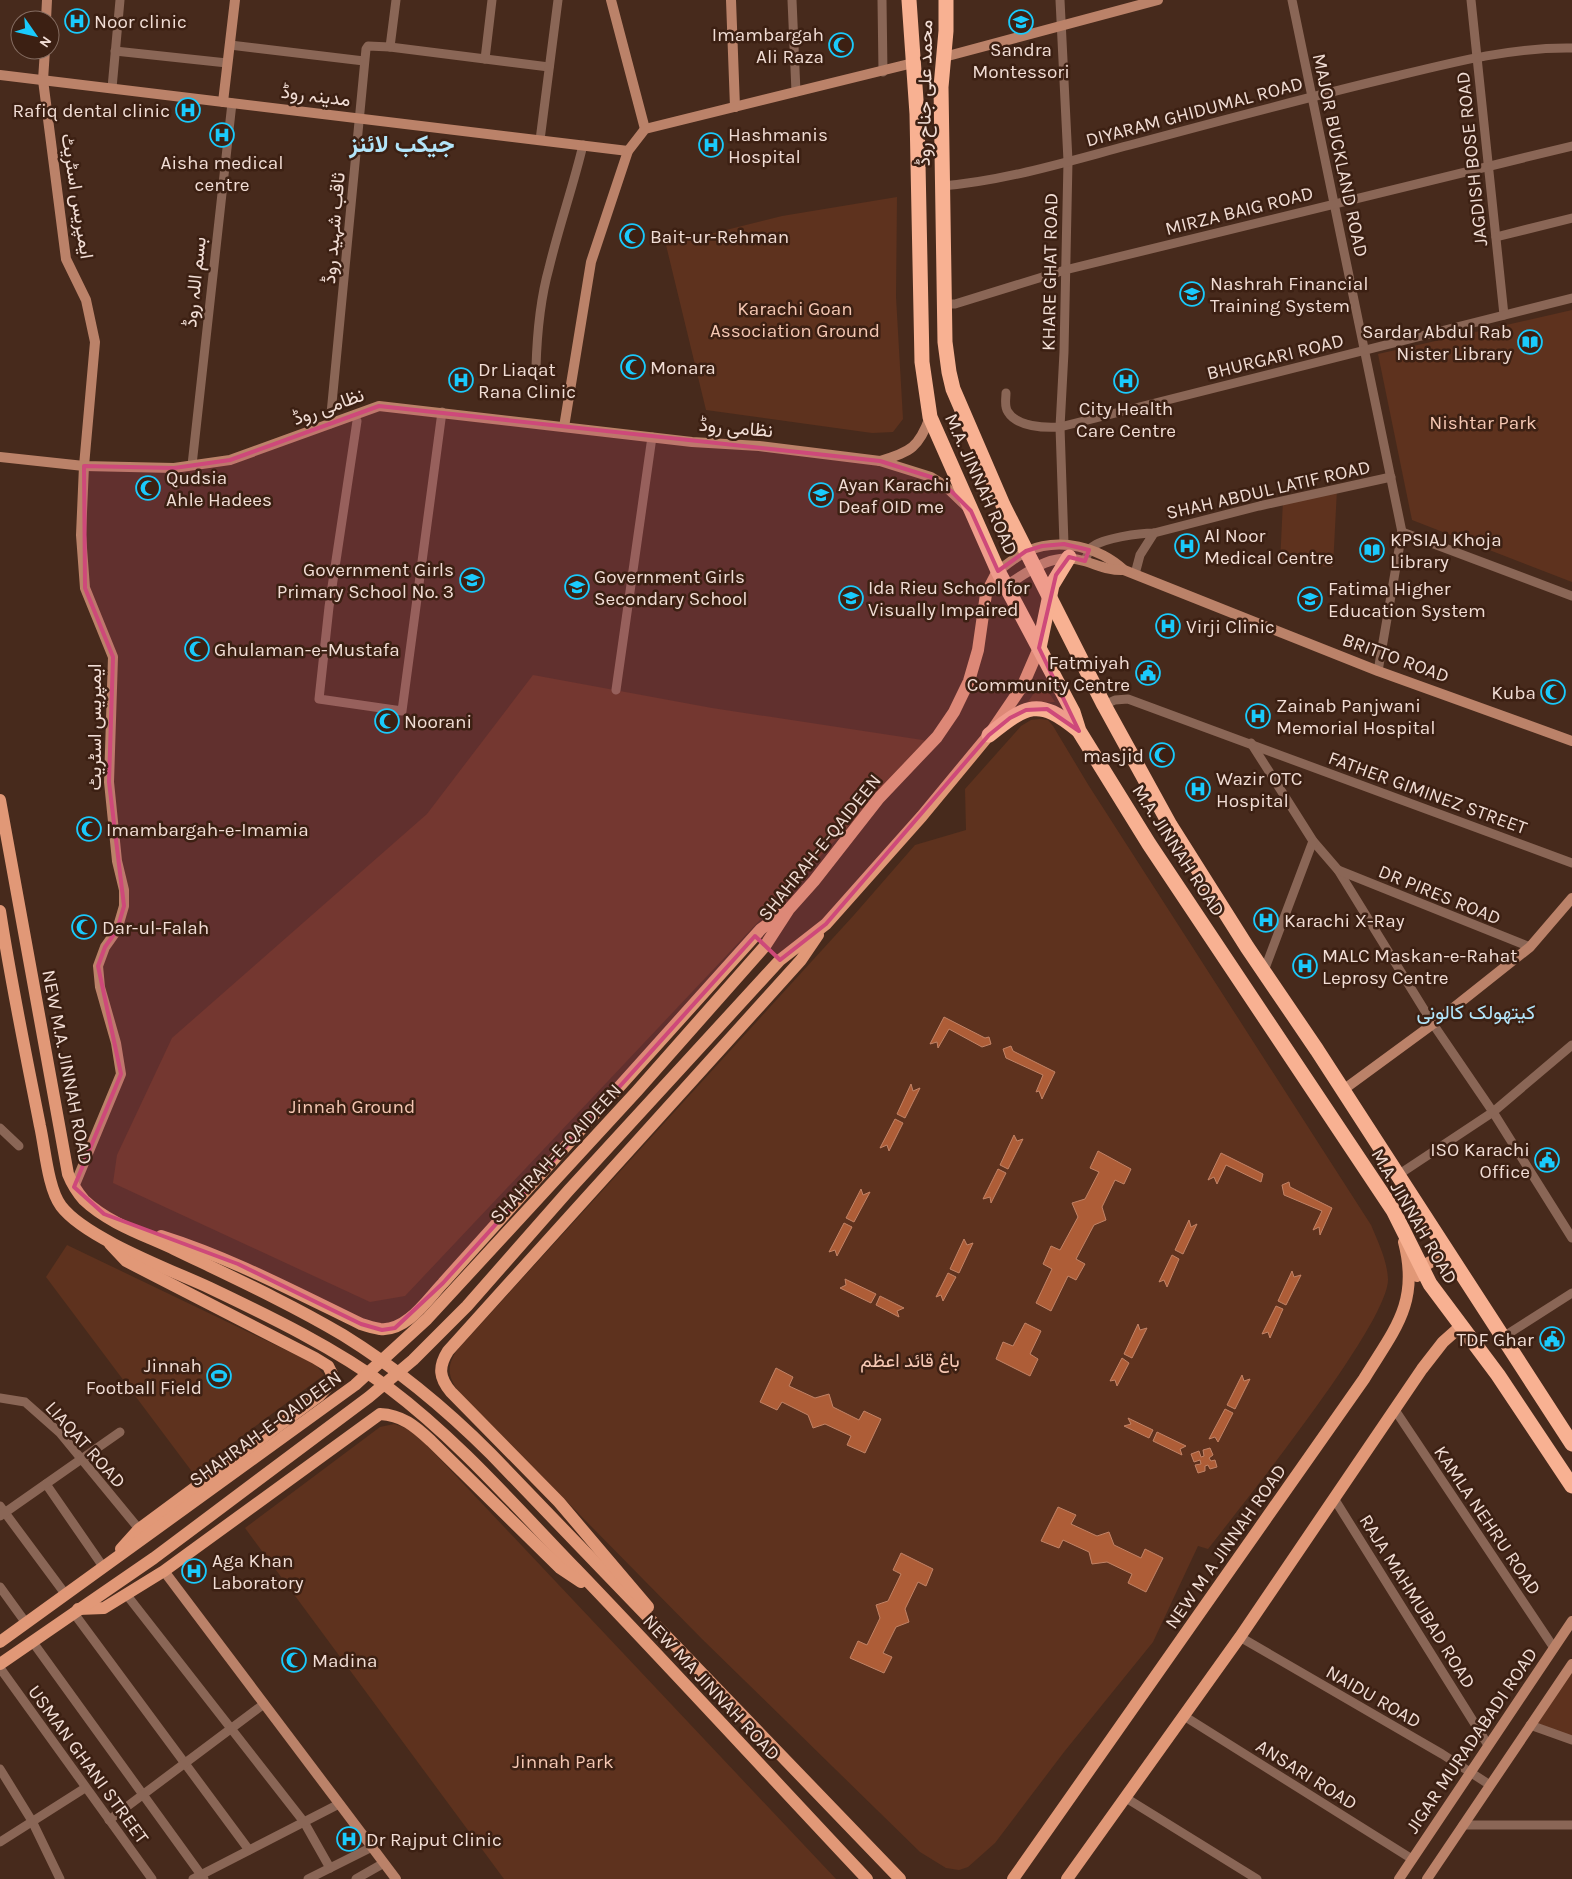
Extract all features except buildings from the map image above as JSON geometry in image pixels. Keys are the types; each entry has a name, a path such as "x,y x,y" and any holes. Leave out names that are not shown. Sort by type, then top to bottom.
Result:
{"highway":[{"name":"محمد علی جناح روڈ","path":"909,0 918,171"},
{"name":"محمد علی جناح روڈ","path":"942,186 942,87 946,0"},
{"name":"M.A. JINNAH ROAD","path":"918,171 922,362 930,416 998,571 1073,712 1080,731 1149,844 1428,1263 1430,1284 1498,1375 1572,1486"},
{"name":"M.A. JINNAH ROAD","path":"942,186 948,372 953,390 1003,505 1026,552 1104,705 1170,825 1572,1444"},
{"path":"1039,648 1049,594 1067,551"},
{"path":"989,736 1010,718 1026,710 1039,708 1055,712 1080,731"}],"main road":[{"name":"SHAHRAH-E-QAIDEEN","path":"0,1642 328,1405 401,1346 630,1098 765,946 788,909 814,881 879,798 937,737 963,695 974,666 986,594 998,571"},
{"name":"SHAHRAH-E-QAIDEEN","path":"0,1664 154,1558 369,1398 413,1360 467,1306 569,1190 780,960 826,924 989,736 1023,685 1039,648"},
{"name":"NEW M.A. JINNAH ROAD","path":"0,800 68,1174 74,1187 84,1200 118,1223 233,1277 342,1335 396,1371 444,1409 468,1431 684,1654"},
{"path":"118,1223 200,1248 361,1324 382,1330 395,1328 407,1320 456,1269 761,929 788,909"},
{"name":"NEW M.A. JINNAH ROAD","path":"0,911 53,1186 59,1204 77,1222 105,1239 223,1294 334,1352 389,1388 454,1443 530,1521"},
{"path":"826,924 801,960 448,1351 440,1368 442,1381 451,1392 559,1502 628,1580 684,1654 900,1879"},
{"path":"765,946 780,960"},
{"name":"NEW M A JINNAH ROAD","path":"1013,1879 1359,1387 1397,1325 1410,1291 1408,1257 1396,1215"},
{"path":"104,1568 139,1529 320,1396 330,1384 332,1374 328,1366 315,1358 126,1261 105,1239"},
{"path":"1410,1291 1428,1263 1453,1261"},
{"path":"1067,1879 1240,1637 1435,1351 1461,1326"},
{"path":"75,1611 104,1608 164,1571 380,1414 410,1422 431,1440 560,1568 598,1592"},
{"name":"NEW MA JINNAH ROAD","path":"530,1521 867,1879"}],"street":[{"path":"112,88 120,0"},
{"name":"بسم اللہ روڈ","path":"192,465 227,102 227,63 235,0"},
{"path":"390,47 396,0"},
{"path":"484,59 492,0"},
{"path":"540,140 558,0"},
{"path":"611,0 645,130"},
{"path":"732,0 735,107"},
{"path":"792,0 796,92"},
{"path":"882,0 883,72"},
{"name":"KHARE GHAT ROAD","path":"1060,0 1068,161 1060,427 1067,551"},
{"path":"944,57 1158,0"},
{"name":"MAJOR BUCKLAND ROAD","path":"1292,0 1363,351 1402,532 1378,671"},
{"name":"JAGDISH BOSE ROAD","path":"1472,0 1476,57 1504,315"},
{"path":"230,44 364,61 368,46 390,47 549,67"},
{"name":"DIYARAM GHIDUMAL ROAD","path":"942,186 965,184 1068,161 1312,96 1476,57 1556,47 1572,48"},
{"path":"115,51 227,63"},
{"name":"ایمپریس اسٹریٹ","path":"44,60 43,80 66,259 86,300 95,342 84,466 81,535 84,588 113,657 109,782 117,861 124,890 124,906 117,930 105,947 98,966 100,986 116,1043 121,1074 74,1187"},
{"name":"ثاقب شہید روڈ","path":"330,424 350,234 364,61"},
{"path":"564,427 591,262 628,151 645,130 913,63"},
{"name":"مدینہ روڈ","path":"0,75 628,151"},
{"path":"536,367 538,329 548,269 573,187 583,145"},
{"name":"MIRZA BAIG ROAD","path":"945,304 955,304 1066,270 1487,165 1572,146"},
{"path":"1496,237 1572,218"},
{"name":"BHURGARI ROAD","path":"1006,393 1008,414 1020,421 1036,426 1060,427 1572,298"},
{"name":"نظامی روڈ","path":"0,457 84,466 174,468 230,460 379,406 652,437 759,446 880,462 937,480 971,511"},
{"path":"357,421 329,607 319,699 402,711 442,412"},
{"name":"نظامی روڈ","path":"880,462 909,452 922,437 930,416"},
{"path":"616,690 652,437"},
{"name":"SHAH ABDUL LATIF ROAD","path":"1089,550 1101,543 1142,533 1154,533 1259,506 1391,477"},
{"path":"1402,532 1572,596"},
{"name":"SHAH ABDUL LATIF ROAD","path":"1130,572 1154,533"},
{"name":"BRITTO ROAD","path":"998,571 1026,552 1054,544 1085,561 1112,571 1130,572"},
{"path":"1085,561 1089,550"},
{"name":"BRITTO ROAD","path":"1006,586 1035,567 1067,551 1089,550 1115,562 1130,572 1378,671 1572,741"},
{"name":"FATHER GIMINEZ STREET","path":"1104,705 1115,700 1128,699 1572,863"},
{"path":"1250,743 1313,841 1338,870 1433,1024 1493,1112 1572,1238"},
{"path":"1264,971 1313,841"},
{"name":"DR PIRES ROAD","path":"1338,870 1530,948"},
{"path":"1343,1090 1433,1024 1530,948 1572,898"},
{"path":"1398,1175 1493,1112 1572,1046"},
{"path":"0,1128 19,1146"},
{"path":"1503,1337 1572,1293"},
{"name":"LIAQAT ROAD","path":"0,1398 24,1402 60,1434 139,1529"},
{"name":"KAMLA NEHRU ROAD","path":"1395,1410 1554,1648"},
{"path":"66,1595 2,1511 46,1484 120,1432"},
{"path":"46,1484 104,1568"},
{"name":"RAJA MAHMUBAD ROAD","path":"1335,1500 1488,1745"},
{"path":"164,1571 396,1879"},
{"path":"0,1587 26,1623"},
{"path":"126,1594 230,1730 304,1822 330,1868"},
{"path":"75,1611 249,1850"},
{"name":"JIGAR MURADABADI ROAD","path":"1399,1879 1572,1621"},
{"name":"NAIDU ROAD","path":"1240,1637 1471,1772 1490,1785"},
{"path":"32,1641 203,1877"},
{"path":"1427,1879 1572,1664"},
{"name":"USMAN GHANI STREET","path":"0,1668 152,1879"},
{"path":"109,1820 264,1704"},
{"name":"ANSARI ROAD","path":"1184,1716 1412,1858"},
{"path":"1530,1725 1572,1740"},
{"path":"0,1770 32,1822 60,1879"},
{"path":"0,1842 86,1788"},
{"path":"1126,1798 1257,1879"},
{"path":"193,1879 203,1877 249,1850 340,1804"},
{"path":"1463,1825 1572,1825"},
{"path":"308,1879 372,1848"},
{"path":"356,1879 384,1863"}],"highlighted area":[{"path":"379,406 880,461 931,477 951,491 971,511 998,571 1026,551 1042,546 1064,544 1089,550 1085,561 1069,557 1056,575 1039,648 1079,731 1047,709 1026,710 1010,718 989,735 826,924 780,960 755,936 443,1283 395,1328 382,1330 361,1324 238,1264 104,1214 74,1187 121,1074 98,966 105,947 117,930 124,906 109,782 113,657 85,588 84,466 174,468 230,460"}],"green space":[{"name":"Karachi Goan Association Ground","path":"897,197 896,297 903,419 893,432 872,433 706,410 666,245 782,216"},
{"name":"Nishtar Park","path":"1572,310 1572,582 1412,520 1378,354"},
{"path":"1337,489 1333,567 1280,564 1283,500"},
{"name":"Jinnah Ground","path":"533,675 712,708 929,741 405,1296 370,1302 113,1183 117,1155 172,1038 427,814"},
{"path":"1042,682 1055,702 1027,703"},
{"name":"باغ قائد اعظم","path":"1031,720 1048,720 1053,726 1089,786 1371,1225 1384,1258 1388,1279 1382,1301 1365,1334 1311,1414 1208,1549 1198,1546 1153,1642 1064,1752 995,1843 968,1867 959,1870 946,1868 920,1852 702,1639 459,1392 452,1381 450,1367 457,1350 854,915 915,845 966,830 965,789 1021,726"},
{"path":"67,1245 315,1364 324,1375 193,1473 46,1277"},
{"name":"Jinnah Park","path":"394,1424 409,1429 424,1442 836,1879 504,1879 245,1528 380,1427"},
{"path":"1572,1666 1572,1740 1533,1726"}],"shaded area":[{"path":"944,1017 985,1038 989,1037 991,1044 982,1047 949,1029 938,1048 937,1042 930,1044"},
{"path":"1011,1046 1013,1051 1055,1072 1042,1099 1039,1091 1036,1092 1043,1075 1006,1058 1003,1049"},
{"path":"911,1084 913,1091 920,1088 905,1118 897,1114"},
{"path":"895,1119 903,1123 889,1151 887,1145 880,1148"},
{"path":"1014,1135 1017,1141 1023,1139 1008,1169 1000,1165"},
{"path":"1098,1151 1131,1169 1124,1184 1115,1180 1102,1207 1106,1220 1094,1225 1076,1259 1085,1264 1076,1280 1068,1276 1051,1311 1036,1303 1052,1269 1043,1264 1051,1246 1060,1250 1078,1217 1072,1203 1085,1199 1099,1172 1090,1168"},
{"path":"1221,1153 1263,1174 1261,1182 1226,1165 1217,1184 1214,1177 1208,1180"},
{"path":"998,1169 1006,1173 991,1203 990,1197 983,1199"},
{"path":"1289,1182 1290,1187 1332,1208 1320,1235 1319,1227 1313,1230 1322,1211 1284,1195 1282,1185"},
{"path":"861,1189 863,1195 870,1192 854,1222 846,1218"},
{"path":"1189,1220 1191,1227 1197,1224 1183,1254 1175,1250"},
{"path":"844,1223 852,1227 837,1256 835,1250 829,1252"},
{"path":"964,1239 967,1245 973,1243 959,1273 950,1269"},
{"path":"1172,1255 1179,1259 1167,1287 1164,1280 1159,1282"},
{"path":"1292,1271 1294,1277 1301,1275 1286,1305 1278,1301"},
{"path":"948,1273 956,1277 943,1301 941,1295 936,1297"},
{"path":"845,1279 876,1294 871,1303 840,1288 846,1285"},
{"path":"880,1296 904,1308 897,1311 899,1317 876,1305"},
{"path":"1276,1306 1283,1309 1270,1338 1268,1332 1262,1334"},
{"path":"1025,1323 1041,1331 1030,1354 1038,1359 1030,1376 996,1359 1003,1342 1013,1346"},
{"path":"1138,1324 1140,1330 1147,1328 1132,1358 1124,1354"},
{"path":"1122,1358 1129,1363 1117,1386 1115,1380 1110,1381"},
{"path":"776,1368 793,1377 789,1386 815,1398 829,1394 833,1407 859,1420 864,1411 881,1419 865,1453 847,1445 851,1436 825,1424 813,1428 808,1415 782,1402 777,1410 760,1402"},
{"path":"1242,1375 1244,1381 1250,1379 1235,1409 1227,1405"},
{"path":"1225,1409 1233,1413 1218,1442 1215,1437 1209,1439"},
{"path":"1128,1418 1153,1430 1149,1438 1124,1426 1131,1424"},
{"path":"1157,1432 1186,1446 1180,1449 1182,1455 1153,1441"},
{"path":"1210,1448 1213,1455 1209,1458 1211,1461 1215,1460 1217,1467 1210,1469 1208,1465 1205,1466 1205,1471 1198,1473 1195,1465 1201,1464 1200,1460 1194,1462 1191,1454 1199,1451 1201,1457 1204,1456 1203,1450"},
{"path":"1058,1507 1076,1515 1071,1524 1097,1536 1109,1532 1114,1545 1141,1558 1145,1549 1163,1558 1146,1592 1128,1583 1132,1574 1107,1562 1092,1564 1089,1552 1063,1540 1059,1548 1041,1541"},
{"path":"901,1553 933,1569 926,1586 918,1582 905,1609 909,1622 896,1627 883,1653 892,1657 884,1673 850,1658 858,1641 867,1645 880,1618 876,1605 888,1601 901,1574 893,1570"}],"place":[{"name":"Noor clinic","path":"77,21"},
{"name":"Sandra Montessori","path":"1021,22"},
{"name":"Imambargah Ali Raza","path":"841,45"},
{"name":"Rafiq dental clinic","path":"188,110"},
{"name":"Aisha medical centre","path":"222,135"},
{"name":"Hashmanis Hospital","path":"711,145"},
{"name":"Bait-ur-Rehman","path":"632,236"},
{"name":"Nashrah Financial Training System","path":"1192,294"},
{"name":"Sardar Abdul Rab Nister Library","path":"1530,342"},
{"name":"Monara","path":"633,367"},
{"name":"Dr Liaqat Rana Clinic","path":"461,380"},
{"name":"City Health Care Centre","path":"1126,381"},
{"name":"Qudsia Ahle Hadees","path":"148,488"},
{"name":"Ayan Karachi Deaf OID me","path":"821,495"},
{"name":"Al Noor Medical Centre","path":"1187,546"},
{"name":"KPSIAJ Khoja Library","path":"1372,550"},
{"name":"Government Girls Primary School No. 3","path":"472,580"},
{"name":"Government Girls Secondary School","path":"577,587"},
{"name":"Ida Rieu School for Visually Impaired","path":"851,598"},
{"name":"Fatima Higher Education System","path":"1310,599"},
{"name":"Virji Clinic","path":"1168,626"},
{"name":"Ghulaman-e-Mustafa","path":"197,649"},
{"name":"Fatmiyah Community Centre","path":"1148,673"},
{"name":"Kuba","path":"1553,692"},
{"name":"Zainab Panjwani Memorial Hospital","path":"1258,716"},
{"name":"Noorani","path":"387,721"},
{"name":"masjid","path":"1162,755"},
{"name":"Wazir OTC Hospital","path":"1198,789"},
{"name":"Imambargah-e-Imamia","path":"89,829"},
{"name":"Karachi X-Ray","path":"1266,920"},
{"name":"Dar-ul-Falah","path":"84,927"},
{"name":"MALC Maskan-e-Rahat Leprosy Centre","path":"1305,966"},
{"name":"ISO Karachi Office","path":"1547,1160"},
{"name":"TDF Ghar","path":"1552,1339"},
{"name":"Jinnah Football Field","path":"219,1376"},
{"name":"Aga Khan Laboratory","path":"194,1571"},
{"name":"Madina","path":"294,1660"},
{"name":"Dr Rajput Clinic","path":"349,1839"}],"district":[{"name":"جیکب لائنز","path":"402,144"},
{"name":"کیتھولک کالونی","path":"1476,1012"}]}
